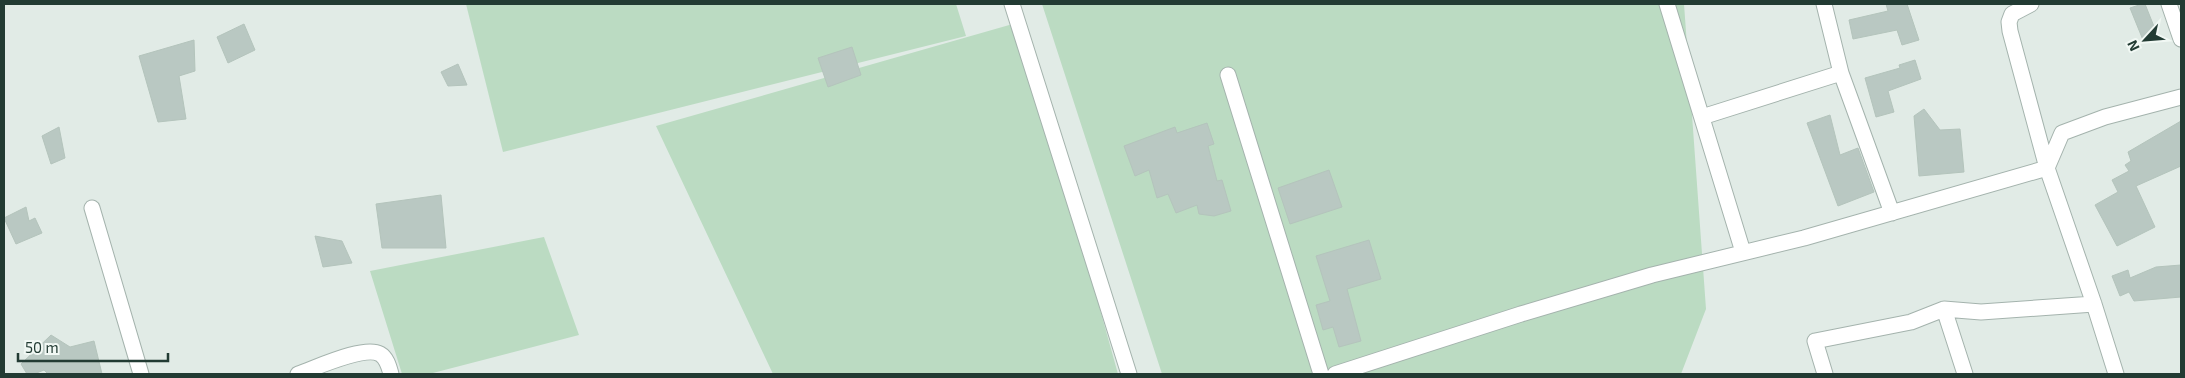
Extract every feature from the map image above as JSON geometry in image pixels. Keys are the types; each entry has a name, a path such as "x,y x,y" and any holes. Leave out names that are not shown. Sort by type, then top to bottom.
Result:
{"street":[{"path":"1012,4 1129,374"},
{"path":"1667,4 1743,252"},
{"path":"1824,4 1841,73 1892,213"},
{"path":"2032,4 2012,14 2009,22 2010,32 2047,168 2116,374"},
{"path":"2169,4 2181,39"},
{"path":"1702,117 1841,73"},
{"path":"1228,75 1320,374"},
{"path":"2047,168 2062,133 2105,117 2181,97"},
{"path":"1335,374 1540,308 1652,275 1804,238 2047,168"},
{"path":"92,208 141,374"},
{"path":"1825,374 1815,341 1911,322 1944,309 1981,312 2094,304"},
{"path":"1944,309 1965,374"},
{"path":"298,374 360,353 372,351 382,355 387,361 391,374"}],"green space":[{"path":"466,4 956,4 966,36 503,152"},
{"path":"1042,4 1684,4 1706,309 1681,374 1162,374"},
{"path":"1020,22 1118,374 773,374 656,126"},
{"path":"544,237 579,335 429,374 402,374 370,271"}],"building":[{"path":"1886,4 1907,4 1919,40 1902,45 1897,30 1853,39 1849,20 1888,11"},
{"path":"2145,4 2157,34 2143,40 2130,8"},
{"path":"244,24 255,50 228,63 217,37"},
{"path":"194,40 195,71 179,76 186,119 158,122 139,56"},
{"path":"852,47 861,75 828,87 818,58"},
{"path":"1915,60 1921,79 1888,91 1894,112 1876,117 1865,78 1900,68 1899,65"},
{"path":"458,64 467,85 448,86 441,72"},
{"path":"1924,109 1940,130 1960,129 1964,172 1919,176 1914,116"},
{"path":"1830,115 1840,155 1858,148 1874,192 1838,206 1807,123"},
{"path":"2181,121 2181,166 2136,186 2155,227 2117,246 2095,205 2118,192 2112,180 2129,171 2125,165 2131,161 2128,152"},
{"path":"1207,123 1214,144 1208,146 1217,181 1222,180 1231,211 1214,216 1199,214 1197,205 1176,213 1168,194 1157,198 1149,170 1135,176 1124,146 1175,127 1177,133"},
{"path":"59,127 65,158 51,164 42,136"},
{"path":"1329,170 1342,207 1290,224 1278,188"},
{"path":"441,195 446,248 382,248 376,204"},
{"path":"26,207 29,221 35,218 42,233 16,244 4,218"},
{"path":"315,236 342,241 352,263 323,267"},
{"path":"1369,240 1381,279 1347,289 1361,341 1339,347 1333,327 1323,330 1316,305 1330,301 1316,256"},
{"path":"2181,265 2181,297 2134,301 2129,292 2120,296 2112,276 2128,270 2130,278 2156,267"},
{"path":"51,335 70,347 94,341 102,374 48,374 44,370 34,374 27,374 21,364"}]}
